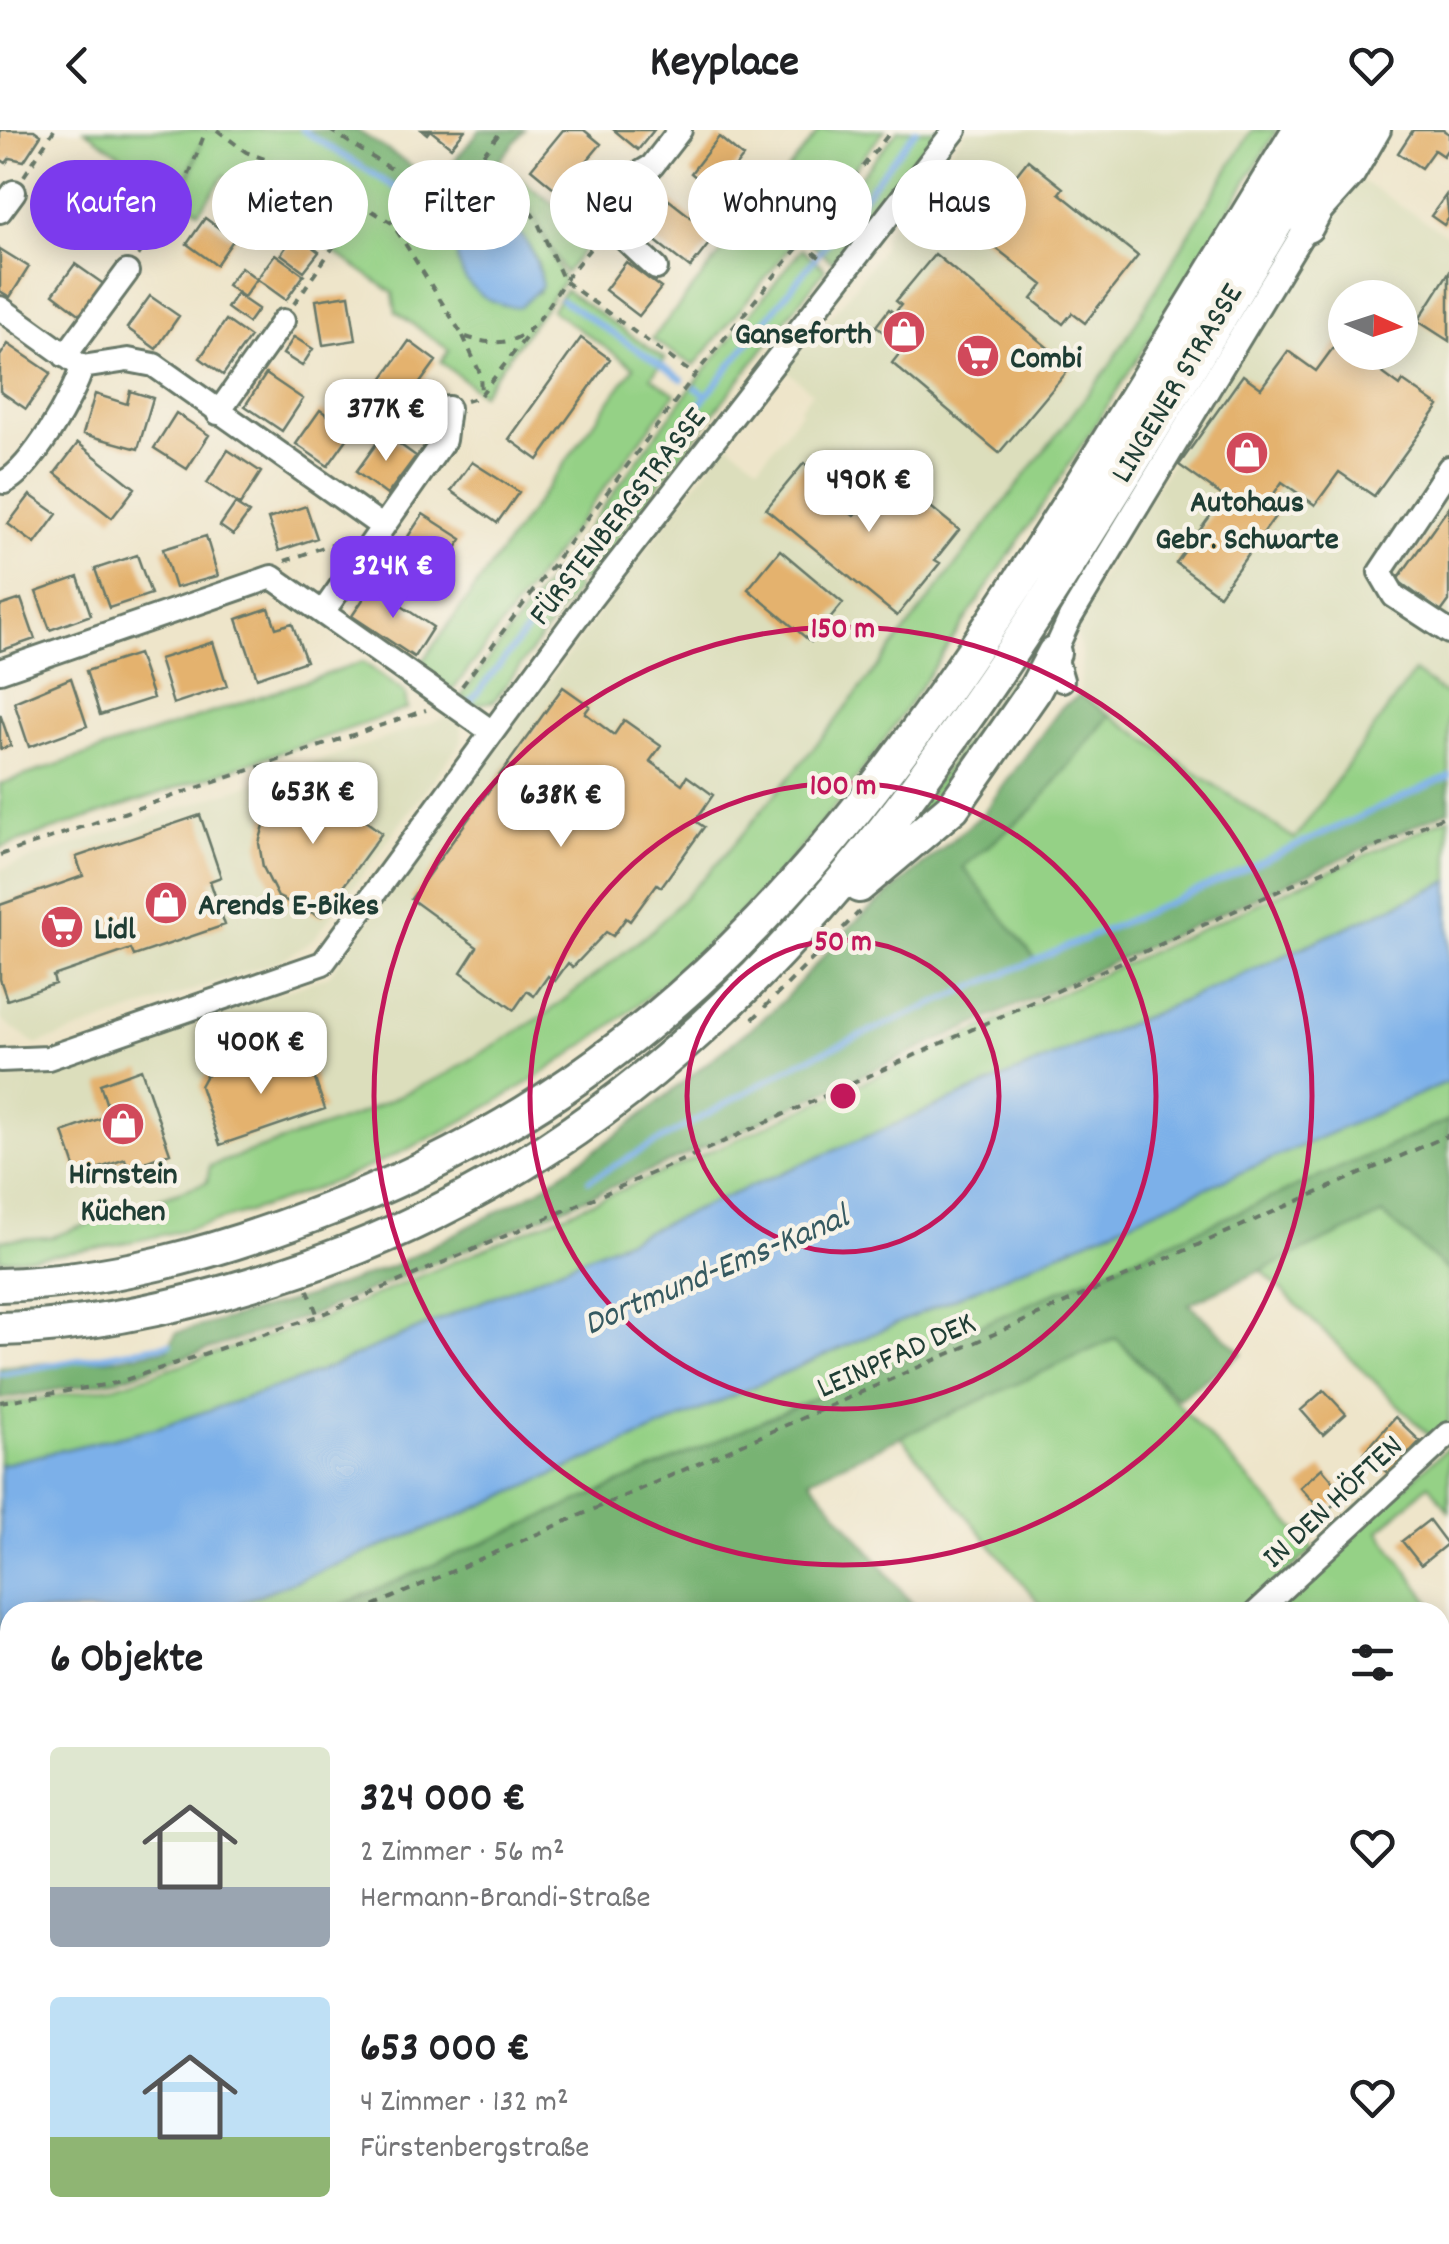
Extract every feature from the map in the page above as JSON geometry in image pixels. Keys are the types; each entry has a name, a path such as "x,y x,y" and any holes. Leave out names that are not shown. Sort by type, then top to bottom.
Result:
{"highway":[{"path":"0,1285 118,1272 216,1252 347,1203 464,1149 561,1091 700,982 789,894 865,803 966,663 1098,460 1299,130"},
{"path":"0,1329 114,1316 228,1292 361,1250 489,1186 581,1126 688,1043 764,972 818,912 887,828 995,677 1122,481 1332,130"},
{"path":"1307,226 1358,130"},
{"path":"688,1043 750,1004 860,886 953,807 1034,692 1058,666"}],"street":[{"path":"657,160 680,130"},
{"name":"FÜRSTENBERGSTRASSE","path":"0,1060 48,1058 323,963 594,595 956,130"},
{"name":"LINGENER STRASSE","path":"1058,666 1070,618 1307,226 1353,175 1379,130"},
{"path":"0,211 14,192"},
{"path":"637,250 656,268"},
{"path":"4,482 28,466 77,385 74,362 127,272"},
{"path":"0,308 74,362 128,360 154,365 379,532"},
{"path":"218,414 283,322"},
{"path":"323,612 444,440 448,408"},
{"path":"1449,468 1380,572 1394,596 1449,632"},
{"path":"0,670 272,577 492,732"},
{"name":"IN DEN HÖFTEN","path":"1268,1602 1449,1434"}],"path":[{"path":"14,192 54,130"},
{"path":"127,272 175,206 206,130"},
{"path":"217,130 246,152 267,160"},
{"path":"330,130 388,163"},
{"path":"341,137 346,130"},
{"path":"479,160 502,130"},
{"path":"869,160 892,130"},
{"path":"368,209 392,223 463,336 480,374 481,394"},
{"path":"530,215 564,281 695,375"},
{"path":"283,322 332,250"},
{"path":"448,408 481,394 589,250"},
{"path":"0,856 450,701 695,375 798,250"},
{"path":"810,250 828,264"},
{"path":"463,336 500,345 533,328"},
{"path":"272,577 278,564 349,538 379,532"},
{"path":"554,564 594,595"},
{"path":"0,1402 116,1383 318,1316 685,1159 1449,814"},
{"name":"LEINPFAD DEK","path":"382,1602 1449,1135"},
{"path":"308,1290 318,1316"}],"shaded area":[{"path":"967,130 1252,130 1111,364 904,636 726,854 654,929 546,1014 447,1074 207,1182 52,1237 0,1240 0,1079 44,1075 328,976 727,442 759,465 801,412 799,409 812,392 785,369 883,248 885,232 892,223 892,250 1026,250 1026,160 943,160"},
{"path":"1359,179 1449,236 1449,697 1413,672 1295,839 1080,695 1082,656 1074,622 1309,238"},
{"path":"450,716 462,728 462,741 315,938 283,959 36,1045 0,1019 0,870"}],"green space":[{"path":"85,130 302,130 352,160 212,160 212,193 199,211 192,206 192,171 201,143 192,164 192,160 128,160"},
{"path":"302,130 356,130 403,160 388,160 388,182 368,170 368,160 352,160"},
{"path":"480,130 524,130 500,160 455,160"},
{"path":"820,130 885,130 861,160 796,160"},
{"path":"898,130 937,130 913,160 892,160 892,186 872,211 872,162"},
{"path":"1252,130 1277,130 1060,479 859,776 813,834 733,921 645,999 550,1069 449,1128 343,1178 232,1217 117,1244 0,1260 0,1240 52,1237 207,1182 210,1166 355,1116 447,1074 546,1014 654,929 726,854 835,722 1111,364"},
{"path":"368,170 388,182 388,250 464,250 538,293 540,271 530,249 530,211 564,281 481,394 441,362 449,350 396,312 393,293 332,250 368,250"},
{"path":"530,186 550,202 550,245 530,208"},
{"path":"553,250 584,250 565,273"},
{"path":"724,250 788,250 694,366 652,339"},
{"path":"801,250 825,269 583,582 561,564 687,393"},
{"path":"819,250 841,250 832,261"},
{"path":"565,290 665,359 651,377 675,394 453,690 419,666 634,367 551,310"},
{"path":"555,571 578,588 494,701 474,705 461,696"},
{"path":"363,662 405,693 407,709 0,848 0,784"},
{"path":"1414,672 1449,697 1449,776 1037,961 962,868 1034,808 1110,715 1295,839"},
{"path":"1012,677 1027,688 949,797 904,826"},
{"path":"1080,695 1110,715 1034,808 963,867 1037,961 1449,776 1449,810 684,1156 317,1313 116,1380 0,1399 0,1367 120,1358 168,1349 176,1333 310,1296 395,1265 537,1191 621,1132 776,1008 854,923 982,815 1062,707"},
{"path":"1449,817 1449,881 1222,984 302,1379 159,1427 0,1465 0,1405 116,1386 320,1319 686,1162"},
{"path":"1449,1081 1449,1120 349,1602 241,1602 452,1519"},
{"path":"1449,1120 1449,1272 1383,1214 1189,1304 1242,1353 1178,1399 1116,1338 810,1479 911,1602 349,1602"},
{"path":"1383,1214 1449,1272 1449,1422 1432,1438 1261,1270"},
{"path":"1116,1338 1314,1549 1253,1602 1039,1602 901,1437"},
{"path":"1449,1446 1449,1511 1429,1484 1379,1531 1430,1602 1277,1602"}],"water":[{"path":"530,248 542,286 520,307 501,304 471,286 457,257 458,250"},
{"name":"Dortmund-Ems-Kanal","path":"1449,881 1449,1081 452,1519 241,1602 0,1602 0,1465 159,1427 302,1379 1222,984"}],"building":[{"path":"0,130 34,130 41,135 24,161 10,158 6,163 0,159"},
{"path":"430,130 465,130 451,147"},
{"path":"563,130 584,130 601,144 588,160 550,160 550,185 531,169"},
{"path":"614,130 654,130 638,150"},
{"path":"1413,130 1443,130 1449,134 1449,147 1443,156 1434,150 1421,168 1398,153"},
{"path":"719,137 743,157 741,160 701,160"},
{"path":"1028,160 1063,188 1059,193 1138,256 1085,323 1072,313 1063,324 1032,299 1043,285 998,250 1026,250"},
{"path":"1446,195 1449,218 1444,225 1431,216"},
{"path":"668,201 688,215 688,250 704,250 690,268 667,250"},
{"path":"205,218 212,223 212,250 226,250 216,265 192,248 192,237"},
{"path":"0,249 29,267 10,297 0,291"},
{"path":"284,250 319,252 304,271 281,254"},
{"path":"275,254 304,275 286,300 257,279"},
{"name":"Combi","path":"935,254 1071,367 999,453 892,363 903,349 876,326 889,309 902,320 905,316 897,310 901,305 896,301"},
{"path":"626,262 661,288 639,316 605,290"},
{"path":"75,264 105,285 82,316 53,294"},
{"path":"241,267 257,279 244,297 227,285"},
{"path":"1449,272 1449,341 1418,321"},
{"path":"236,294 258,309 248,323 227,308"},
{"path":"349,295 356,340 323,345 316,300"},
{"path":"150,296 179,316 156,349 127,328"},
{"path":"226,320 250,337 223,375 200,358"},
{"path":"294,337 313,349 302,366 283,354"},
{"path":"581,338 610,359 538,460 509,439"},
{"path":"409,341 436,361 407,401 380,382"},
{"path":"8,344 51,373 26,409 0,391 0,356"},
{"path":"1288,351 1316,371 1328,355 1328,370 1378,370 1400,386 1403,381 1439,406 1374,496 1339,472 1315,505 1282,482 1273,495 1284,504 1219,595 1176,563 1224,497 1179,465 1243,375 1261,388"},
{"path":"266,374 303,399 282,431 245,406"},
{"path":"130,391 153,398 138,449 83,434 95,394 127,404"},
{"path":"320,410 352,432 328,466 296,444"},
{"path":"176,413 209,435 187,469 154,448"},
{"path":"384,433 416,456 387,495 356,472"},
{"path":"78,443 135,488 112,518 55,473"},
{"path":"228,450 261,472 240,505 207,483"},
{"path":"472,462 519,492 497,523 451,491"},
{"path":"804,463 831,485 825,492 854,516 889,473 959,530 935,560 940,563 897,616 766,509"},
{"path":"30,495 57,514 35,544 8,524"},
{"path":"235,504 249,513 233,535 220,526"},
{"path":"306,506 317,538 279,551 268,519"},
{"path":"1449,507 1449,601 1441,612 1397,580"},
{"path":"423,514 462,539 432,585 393,559"},
{"path":"206,536 218,576 175,588 163,549"},
{"path":"780,550 843,603 811,642 748,589"},
{"path":"137,555 151,594 109,608 95,569"},
{"path":"78,577 91,615 50,630 36,592"},
{"path":"372,586 433,627 414,657 352,616"},
{"path":"21,599 35,639 0,651 0,606"},
{"path":"269,608 276,628 292,623 306,661 257,678 237,619"},
{"path":"213,642 227,686 173,704 159,659"},
{"path":"138,654 153,698 100,715 86,671"},
{"path":"71,678 87,726 29,747 14,702"},
{"path":"563,687 590,706 585,713 614,735 624,720 661,746 650,761 682,784 687,776 713,795 695,821 704,827 661,887 657,884 630,921 626,918 613,936 606,932 573,967 568,963 555,981 548,976 534,996 527,991 514,1010 461,972 477,947 411,899"},
{"path":"0,714 11,746 0,749"},
{"path":"313,783 382,833 321,917 278,897 263,867 259,843 272,797"},
{"path":"200,815 221,877 210,881 225,925 134,956 131,949 53,976 55,984 7,1000 0,979 0,905 83,876 76,857"},
{"path":"305,1050 325,1109 220,1145 200,1086 206,1075 225,1069 236,1074"},
{"name":"Hirnstein Küchen","path":"141,1069 170,1153 128,1168 125,1159 78,1176 63,1132 110,1115 100,1084"},
{"path":"1324,1390 1346,1414 1323,1435 1301,1410"},
{"path":"1395,1417 1420,1441 1389,1474 1364,1453"},
{"path":"1322,1468 1345,1495 1324,1513 1300,1487"},
{"path":"1429,1520 1447,1544 1421,1565 1402,1541"}],"waterway":[{"path":"302,130 388,183"},
{"path":"696,388 707,395 916,130"},
{"path":"562,300 682,379"},
{"path":"576,567 707,395"},
{"path":"467,706 563,585"},
{"path":"589,1180 804,1060 1219,881 1449,776"},
{"path":"0,1374 170,1344"}],"place":[{"name":"Ganseforth","path":"904,332"},
{"name":"Combi","path":"978,356"},
{"name":"Autohaus Gebr. Schwarte","path":"1247,453"},
{"name":"Arends E-Bikes","path":"166,903"},
{"name":"Lidl","path":"62,927"},
{"name":"Hirnstein Küchen","path":"123,1124"}]}
